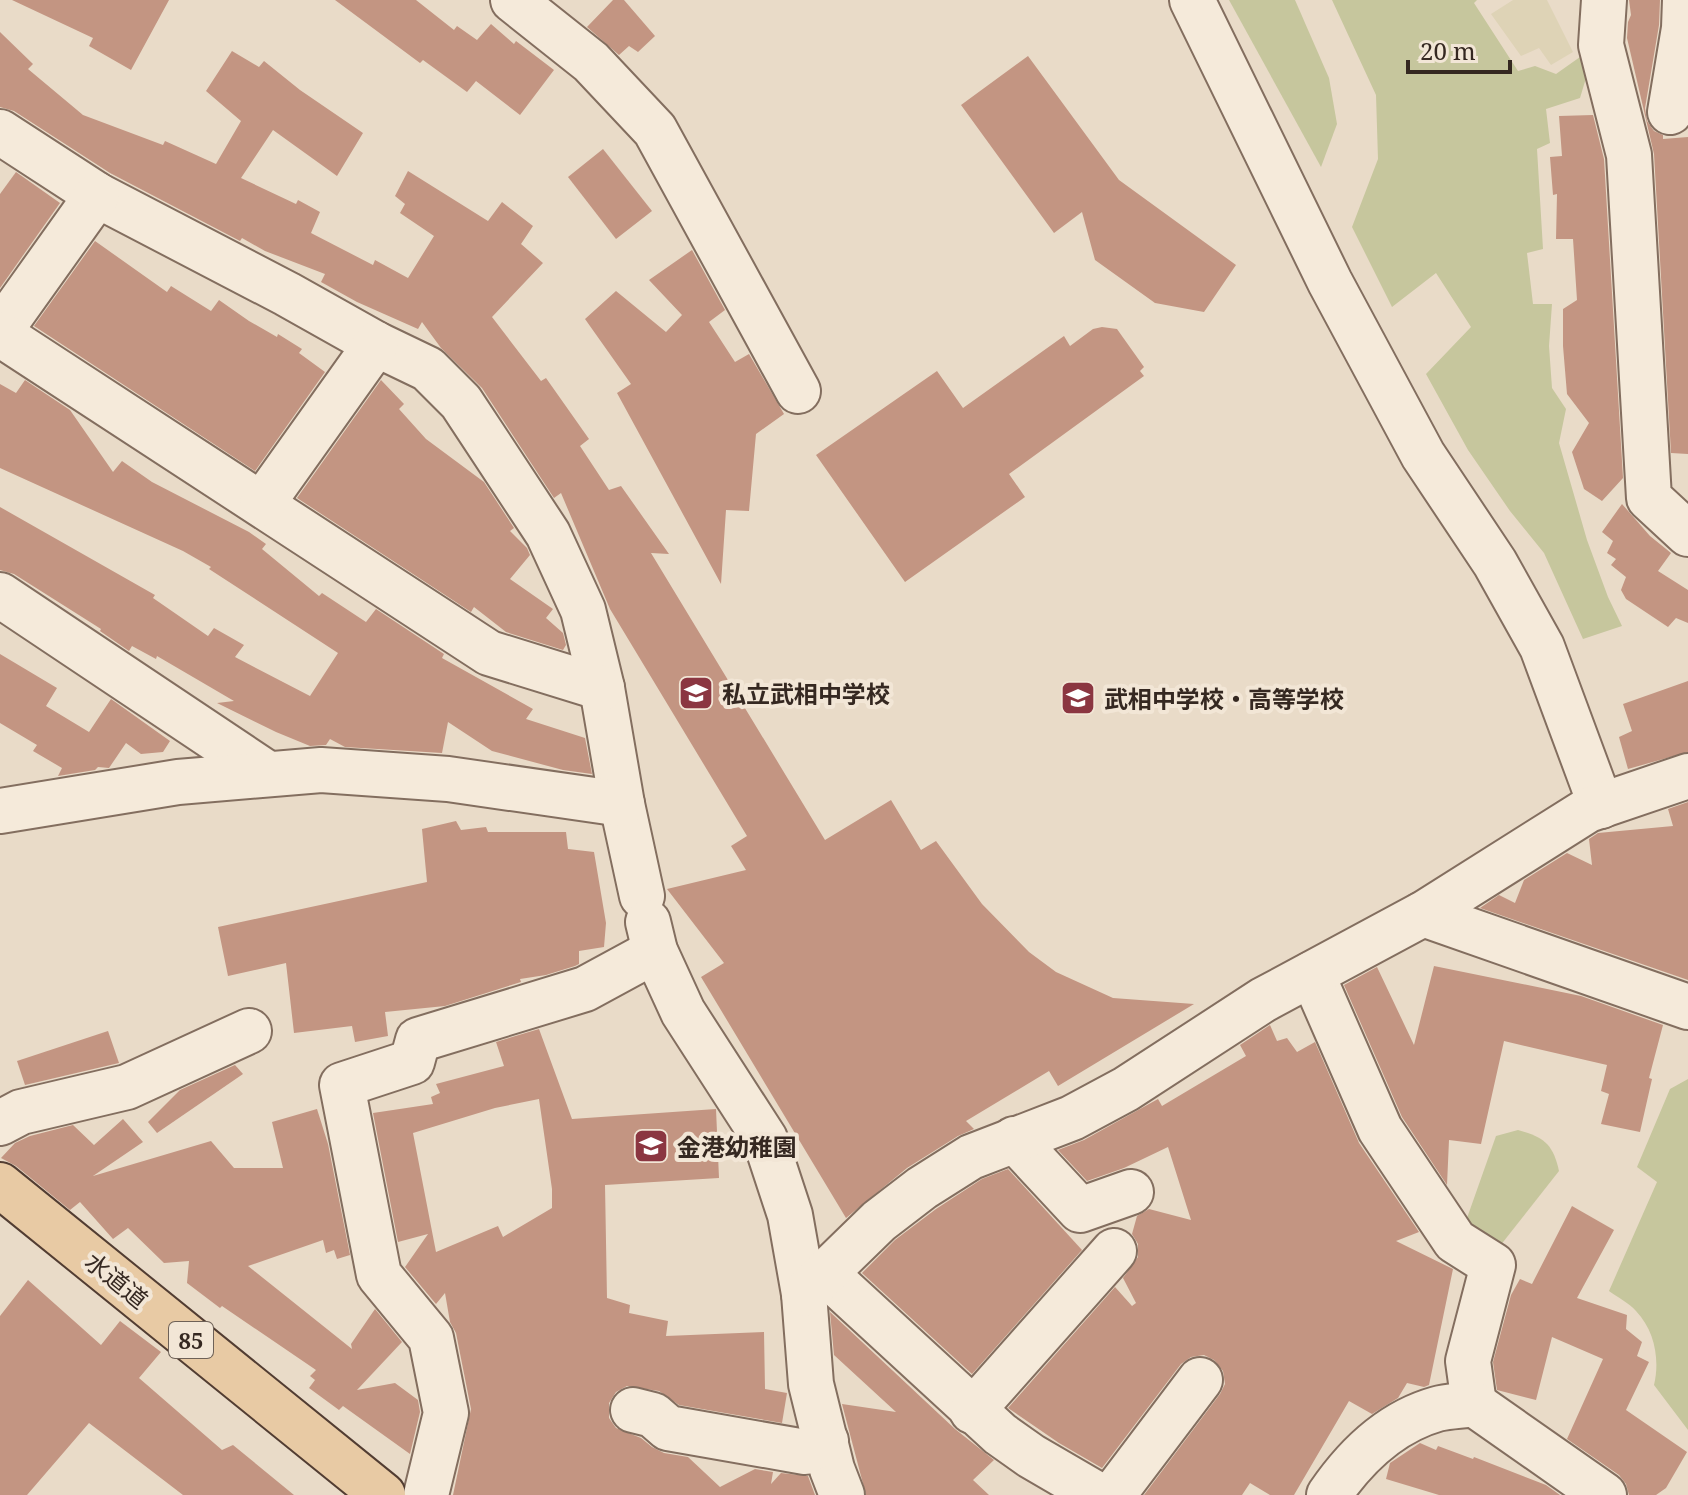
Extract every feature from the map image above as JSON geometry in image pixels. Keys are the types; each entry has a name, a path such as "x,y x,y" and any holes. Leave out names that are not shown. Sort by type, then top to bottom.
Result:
{"main road":[{"name":"水道道","path":"0,1185 383,1495"}],"street":[{"path":"513,0 591,62 655,130 798,391"},
{"path":"1192,0 1330,282 1401,416 1423,455 1495,563 1542,647 1601,806"},
{"path":"1604,0 1601,45 1629,155 1649,498 1688,534"},
{"path":"1621,123 1679,110 1685,0"},
{"path":"0,132 97,195 428,369 461,402 548,534 583,610 602,688 622,804 648,920 683,1012 765,1139 815,1284 811,1384 832,1469 842,1495"},
{"path":"97,195 0,332 489,653 602,688"},
{"path":"262,504 376,344"},
{"path":"0,595 268,774"},
{"path":"0,811 178,782 321,770 448,779 622,804"},
{"path":"815,1284 879,1221 922,1188 971,1157 1072,1118 1126,1089 1263,1000 1423,914 1588,810 1688,776"},
{"path":"1423,914 1688,1007"},
{"path":"426,1495 446,1413 431,1338 379,1275 342,1085 412,1062 418,1040 585,989 648,920"},
{"path":"1312,974 1380,1129 1455,1241 1493,1265 1468,1361 1474,1404"},
{"path":"0,1123 21,1112 127,1087 249,1031"},
{"path":"1014,1139 1080,1210 1131,1192"},
{"path":"972,1411 1114,1251"},
{"path":"815,1284 1031,1456 1098,1495"},
{"path":"1113,1495 1200,1380"},
{"path":"1329,1495 1350,1465 1387,1432 1435,1410 1474,1404 1604,1495"},
{"path":"633,1410 653,1415 668,1428 805,1452 826,1441"}],"shaded area":[{"path":"1513,0 1547,0 1573,52 1551,65 1539,48 1521,56 1491,14"}],"green space":[{"path":"1229,0 1295,0 1329,78 1337,124 1321,167"},
{"path":"1332,0 1477,0 1474,3 1518,71 1535,66 1556,74 1580,57 1586,78 1580,98 1546,109 1550,143 1537,149 1543,249 1527,253 1533,304 1552,304 1549,346 1552,388 1566,409 1559,443 1587,540 1622,626 1583,639 1544,553 1510,511 1468,450 1426,374 1471,327 1436,273 1392,307 1352,227 1378,159 1376,95"},
{"path":"1688,1079 1688,1430 1654,1385 1656,1356 1648,1327 1633,1308 1609,1291 1657,1182 1637,1167 1670,1089"},
{"path":"1518,1130 1546,1143 1554,1154 1559,1171 1496,1251 1461,1235 1496,1136"}],"building":[{"path":"12,0 169,0 131,70 89,46 93,38"},
{"path":"335,0 416,0 454,30 457,26 477,40 491,24 514,44 516,41 554,70 520,115 476,81 467,92 423,60 420,63"},
{"path":"613,0 624,0 655,36 638,52 629,46 619,55 587,27"},
{"path":"1629,0 1660,0 1659,25 1645,108 1647,121 1654,131 1663,135 1663,139 1688,137 1688,454 1671,453 1654,154 1627,38 1631,15"},
{"path":"0,32 33,64 28,69 83,115 163,145 165,141 216,164 241,121 206,91 232,51 259,67 264,61 363,133 337,176 273,130 241,178 320,212 311,233 373,265 375,260 408,278 434,236 400,213 405,204 395,196 408,171 488,221 502,202 533,226 521,244 543,263 492,317 541,381 546,378 589,439 580,446 609,490 621,486 669,554 651,553 825,840 891,800 921,850 936,841 982,904 1029,952 1056,972 1113,998 1194,1004 1058,1086 1049,1071 966,1121 974,1129 907,1168 846,1218 701,977 724,963 667,889 746,870 731,846 747,836 610,609 561,493 554,498 482,388 441,348 422,322 418,329 357,302 321,282 325,274 265,251 242,238 240,241 110,173 14,111 0,107"},
{"path":"1028,56 1119,180 1236,265 1204,312 1155,303 1095,260 1082,212 1054,233 961,105"},
{"path":"1593,115 1604,159 1623,478 1602,501 1584,489 1572,452 1589,423 1567,394 1563,309 1577,300 1573,239 1556,239 1557,194 1553,195 1550,157 1562,156 1559,116"},
{"path":"603,149 652,211 616,239 568,177"},
{"path":"16,172 60,203 0,288 0,194"},
{"path":"95,241 167,292 171,286 211,311 219,300 249,321 302,349 299,353 325,372 255,471 34,326"},
{"path":"692,250 725,310 709,322 735,362 749,354 784,414 756,434 749,511 726,510 721,584 617,393 631,384 585,319 616,291 666,332 682,315 649,280"},
{"path":"1093,329 1117,329 1144,367 1140,371 1144,376 1009,474 1025,497 905,582 816,455 937,371 963,408 1064,336 1070,346"},
{"path":"25,380 70,410 113,472 122,461 152,482 249,532 266,544 262,549 319,596 322,593 366,622 376,609 444,654 442,658 533,709 526,719 585,738 592,774 563,770 492,751 448,722 442,753 345,747 330,739 326,745 310,746 217,703 234,701 157,656 156,659 132,646 129,651 101,629 14,574 0,570 0,507 155,595 153,598 208,636 214,628 244,645 235,657 310,696 338,653 183,551 0,468 0,384 16,393"},
{"path":"381,380 404,404 399,409 426,439 484,482 514,528 510,531 530,555 510,579 553,609 546,618 563,633 566,645 563,650 506,632 474,607 471,612 297,498"},
{"path":"1622,504 1650,536 1671,553 1658,571 1688,590 1688,623 1676,618 1668,627 1626,599 1621,590 1626,577 1611,565 1616,559 1607,553 1613,541 1602,532"},
{"path":"0,654 57,688 46,706 89,732 111,699 170,741 163,752 141,754 126,743 109,768 98,767 58,776 62,768 33,751 37,745 0,723"},
{"path":"1688,681 1688,752 1628,769 1619,737 1632,731 1623,704"},
{"path":"1688,802 1688,980 1480,908 1499,895 1515,903 1524,880 1567,853 1592,865 1589,839 1598,833 1673,826 1668,809"},
{"path":"456,821 461,830 486,827 488,832 566,832 568,849 594,852 606,923 604,947 579,951 579,964 575,966 520,979 521,982 445,1006 385,1012 388,1036 355,1042 352,1026 294,1033 286,963 228,976 218,927 427,882 422,829"},
{"path":"1434,966 1581,996 1663,1025 1649,1078 1652,1079 1640,1132 1601,1124 1609,1094 1601,1091 1607,1065 1504,1041 1481,1144 1449,1140 1447,1185 1402,1117 1344,985 1377,967 1414,1045"},
{"path":"1270,1025 1277,1041 1287,1038 1297,1052 1315,1042 1359,1143 1419,1232 1396,1241 1453,1269 1429,1385 1424,1387 1407,1383 1398,1398 1372,1414 1349,1401 1294,1495 1270,1495 1250,1483 1242,1495 1144,1495 1220,1394 1225,1384 1223,1371 1214,1360 1204,1355 1191,1357 1181,1364 1102,1468 1008,1408 1115,1287 1132,1306 1136,1303 1123,1278 1138,1257 1138,1244 1132,1234 1137,1216 1149,1209 1191,1220 1168,1147 1087,1181 1058,1150 1084,1140 1158,1099 1162,1106 1246,1056 1240,1045"},
{"path":"539,1029 572,1119 716,1109 719,1178 605,1185 607,1298 630,1305 629,1313 668,1321 666,1336 764,1332 765,1389 787,1393 782,1423 679,1405 659,1391 627,1386 616,1392 609,1403 609,1418 616,1428 641,1438 664,1453 688,1457 720,1487 755,1469 773,1472 771,1484 781,1473 808,1476 815,1495 453,1495 471,1409 456,1333 450,1322 445,1293 436,1304 405,1267 428,1234 398,1242 373,1113 433,1104 431,1097 440,1093 436,1084 504,1066 496,1042","holes":["539,1099 552,1208 503,1237 498,1226 436,1252 413,1133 495,1108"]},
{"path":"108,1031 119,1063 25,1085 17,1061"},
{"path":"235,1065 243,1074 157,1133 148,1122 180,1090"},
{"path":"317,1109 328,1144 350,1255 337,1259 334,1250 326,1253 323,1240 248,1266 352,1349 351,1344 375,1309 402,1342 357,1390 395,1383 418,1400 420,1412 410,1454 343,1406 339,1410 309,1388 315,1380 310,1376 316,1370 187,1283 189,1261 164,1263 128,1228 113,1239 80,1202 70,1210 16,1166 1,1158 15,1143 30,1136 73,1125 94,1145 123,1119 143,1142 93,1176 211,1141 234,1168 283,1168 272,1122"},
{"path":"1008,1169 1082,1250 972,1374 862,1273 895,1240 936,1209 982,1179"},
{"path":"1572,1206 1614,1230 1577,1298 1627,1315 1626,1329 1642,1342 1637,1356 1649,1362 1626,1410 1687,1452 1666,1488 1656,1495 1629,1495 1619,1475 1567,1439 1603,1359 1552,1337 1536,1400 1497,1390 1493,1362 1511,1295 1520,1279 1532,1284"},
{"path":"28,1280 101,1345 120,1321 161,1352 139,1378 222,1450 233,1445 294,1495 183,1495 89,1423 27,1495 0,1495 0,1316"},
{"path":"830,1312 955,1429 994,1460 973,1480 989,1495 866,1495 842,1404 896,1412 834,1355"},
{"path":"1420,1443 1436,1450 1438,1446 1474,1457 1546,1485 1560,1495 1439,1495 1386,1479 1390,1463"}],"place":[{"name":"私立武相中学校","path":"696,693"},
{"name":"武相中学校・高等学校","path":"1078,698"},
{"name":"金港幼稚園","path":"651,1146"}]}
